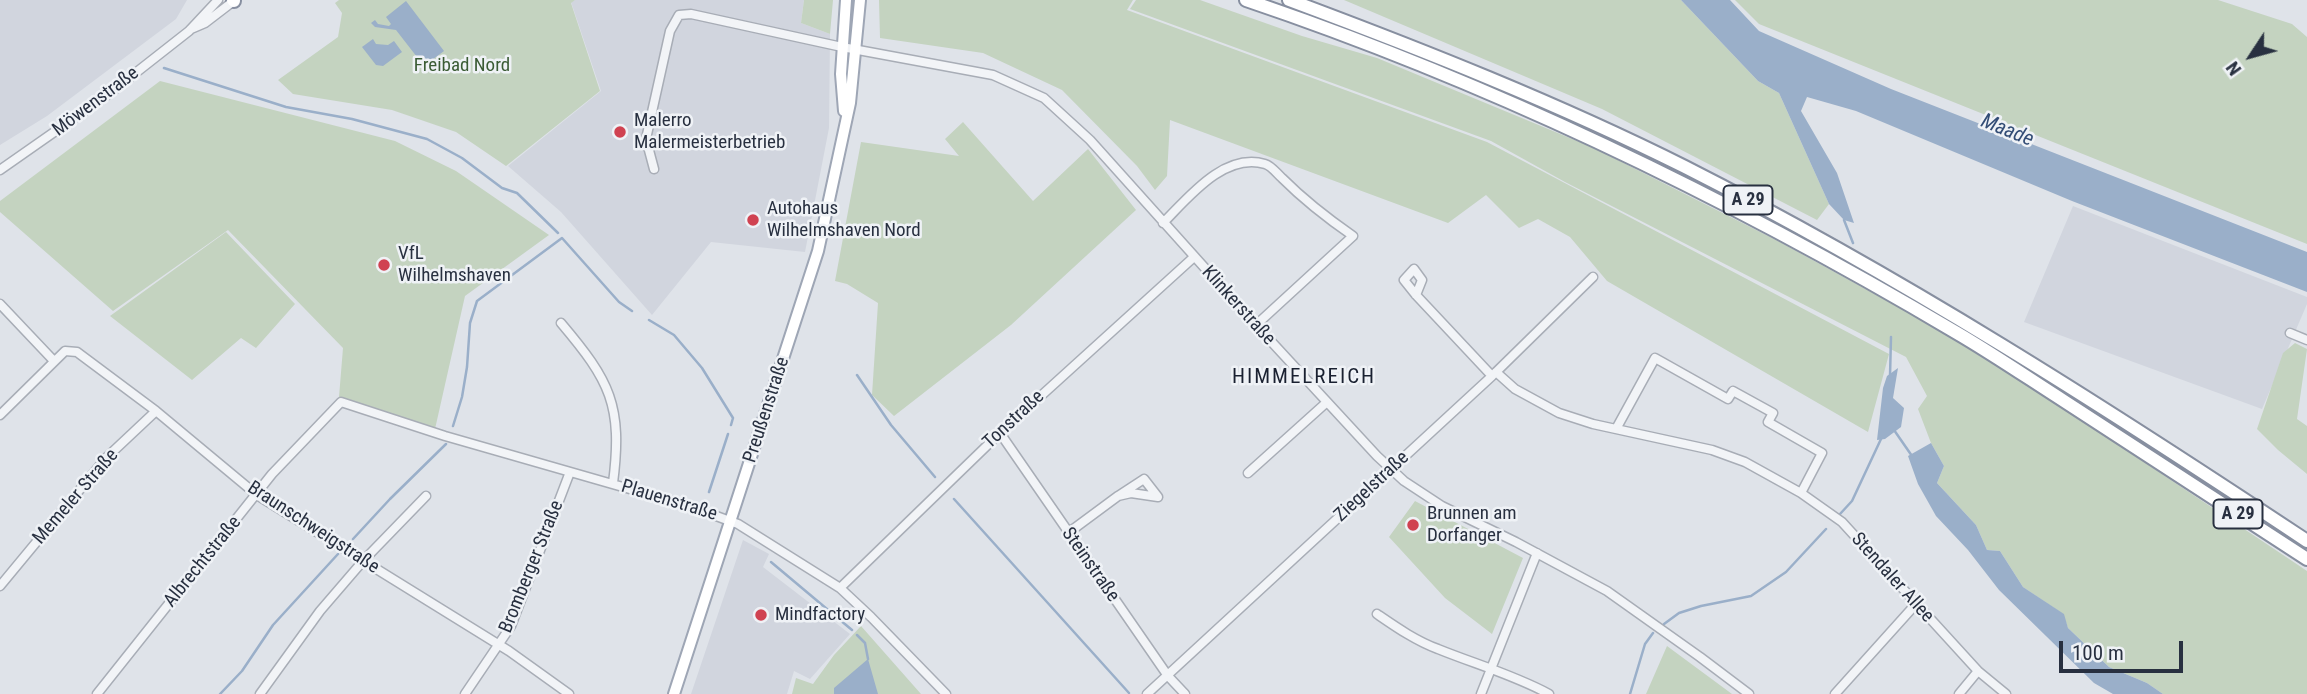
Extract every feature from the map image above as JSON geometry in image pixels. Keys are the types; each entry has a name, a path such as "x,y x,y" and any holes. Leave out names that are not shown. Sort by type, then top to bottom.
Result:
{"highway":[{"name":"A 29","path":"1246,0 1351,38 1507,101 1674,178 1776,230 1960,335 2307,559"},
{"name":"A 29","path":"1289,0 1447,61 1591,123 1782,217 2030,361 2307,541"}],"main road":[{"name":"Preußenstraße","path":"845,121 841,75 846,0"},
{"name":"Preußenstraße","path":"674,694 818,251 852,88 860,0"}],"street":[{"name":"Möwenstraße","path":"0,170 81,115 189,31 218,0"},
{"name":"Möwenstraße","path":"189,31 205,23 234,0"},
{"name":"Klinkerstraße","path":"654,169 646,139 670,31 678,15 691,14 842,47 993,75 1044,97 1090,140 1390,470 1442,506 1607,591 1749,694"},
{"path":"1163,223 1210,179 1225,169 1244,163 1267,164 1309,205 1353,236 1256,325"},
{"name":"Tonstraße","path":"840,588 1000,433 1194,257"},
{"name":"Ziegelstraße","path":"1147,694 1494,374 1593,277"},
{"name":"Stendaler Allee","path":"1416,295 1494,374 1559,413 1616,429 1712,450 1745,462 1801,493 1842,522 1915,605 1978,671 2006,694"},
{"path":"0,303 54,361 0,415"},
{"path":"561,323 589,355 604,380 615,412 617,454 613,483"},
{"path":"2290,333 2307,340"},
{"name":"Braunschweigstraße","path":"54,361 65,351 77,352 156,411 257,495 509,651 569,694"},
{"path":"1616,429 1654,358 1728,399 1732,391 1773,413 1768,422 1822,453 1801,493"},
{"name":"Plauenstraße","path":"341,402 730,520 787,552 840,588 946,694"},
{"name":"Albrechtstraße","path":"97,694 272,474 341,402"},
{"path":"1248,473 1326,402"},
{"name":"Memeler Straße","path":"0,586 106,458 156,411"},
{"name":"Steinstraße","path":"1000,433 1168,676 1185,694"},
{"name":"Bromberger Straße","path":"465,694 511,626 570,472"},
{"path":"260,694 320,611 363,561 426,496"},
{"path":"1068,533 1118,496"},
{"path":"1480,694 1537,553"},
{"path":"1835,694 1915,605"},
{"path":"1377,614 1436,649 1490,667 1549,694"},
{"path":"1959,694 1978,671"}],"shaded area":[{"path":"0,0 187,0 176,19 47,116 0,145"},
{"path":"804,0 801,23 830,34 829,128 805,252 711,242 652,315 561,212 508,166 601,91 571,2"},
{"path":"2073,206 2307,297 2307,304 2262,409 2024,322"},
{"path":"743,540 769,554 763,567 850,634 810,679 794,671 787,694 691,694"}],"green space":[{"name":"Freibad Nord","path":"339,0 575,0 571,3 600,91 506,166 456,132 392,110 293,94 278,80 338,37 342,13 335,3"},
{"path":"804,0 833,0 830,34 801,23"},
{"path":"879,0 1133,0 1127,10 1487,142 1889,354 1868,432 1607,281 1570,237 1538,219 1519,228 1486,195 1448,223 1170,120 1167,176 1155,190 1137,166 1062,90 983,53 880,38"},
{"path":"1136,0 1200,0 1302,36 1377,58 1594,148 1778,241 1975,349 2307,571 2307,694 2163,694 2147,683 2109,667 2068,628 2063,614 2023,587 2000,551 1987,550 1976,525 1937,483 1944,466 1931,443 1918,409 1927,396 1906,357 1565,182 1491,141 1130,9"},
{"path":"1344,0 1681,0 1758,81 1779,93 1829,204 1817,220 1602,109"},
{"path":"1735,0 2218,0 2292,24 2307,37 2307,244 1759,24"},
{"name":"VfL Wilhelmshaven","path":"160,81 395,141 456,171 549,235 465,296 435,429 339,397 343,348 228,230 113,311 0,212 0,201"},
{"path":"963,122 1033,201 1088,149 1136,210 1011,325 894,416 872,395 878,303 847,284 835,281 861,142 959,156 945,139"},
{"path":"226,232 295,304 256,348 241,338 192,380 110,316"},
{"path":"2295,343 2307,349 2297,419 2307,426 2307,474 2257,429 2283,353"},
{"path":"1415,501 1523,558 1492,634 1445,598 1389,537"},
{"path":"861,626 921,694 792,694 796,678 813,684 834,655"},
{"path":"1667,646 1732,694 1646,694"}],"water":[{"path":"1681,0 1730,0 1759,31 1891,89 2307,252 2307,292 2072,201 1856,111 1807,97 1801,111 1837,173 1854,223 1844,220 1829,204 1779,93 1758,81"},
{"path":"406,1 444,51 424,66 396,30 375,27 371,23 375,20 378,24 389,26 391,24 386,17"},
{"path":"373,39 376,44 388,45 394,41 402,52 383,66 376,65 362,47"},
{"path":"1898,368 1893,398 1904,408 1901,427 1885,439 1877,440 1883,388 1887,376"},
{"path":"1931,443 1944,466 1937,483 1976,525 1987,550 2000,551 2023,587 2064,614 2068,628 2109,667 2147,683 2163,694 2113,694 2094,683 1999,590 1968,550 1936,516 1918,484 1908,456"},
{"path":"868,659 878,694 834,694 834,688"}],"waterway":[{"path":"164,68 286,107 352,119 427,139 462,158 502,188 517,193 558,233"},
{"path":"1844,220 1853,243"},
{"path":"453,426 462,397 470,323 477,301 562,238 619,302 632,311"},
{"path":"649,320 674,335 702,368 733,418 731,425"},
{"path":"1890,376 1891,337"},
{"path":"857,375 891,425 935,477"},
{"path":"1894,430 1912,456"},
{"path":"709,492 728,434"},
{"path":"1840,514 1852,501 1881,439"},
{"path":"353,539 446,444"},
{"path":"954,499 1129,693"},
{"path":"1664,624 1679,613 1751,596 1786,572 1826,529"},
{"path":"220,694 242,671 273,625 338,554"},
{"path":"771,562 852,630"},
{"path":"1630,694 1645,644 1653,633"},
{"path":"857,635 865,643 868,659"}],"place":[{"name":"Malerro Malermeisterbetrieb","path":"620,132"},
{"name":"Autohaus Wilhelmshaven Nord","path":"753,220"},
{"name":"VfL Wilhelmshaven","path":"384,265"},
{"name":"Brunnen am Dorfanger","path":"1413,525"},
{"name":"Mindfactory","path":"761,615"}],"district":[{"name":"HIMMELREICH","path":"1304,378"}],"water label":[{"name":"Maade","path":"2007,131"}]}
